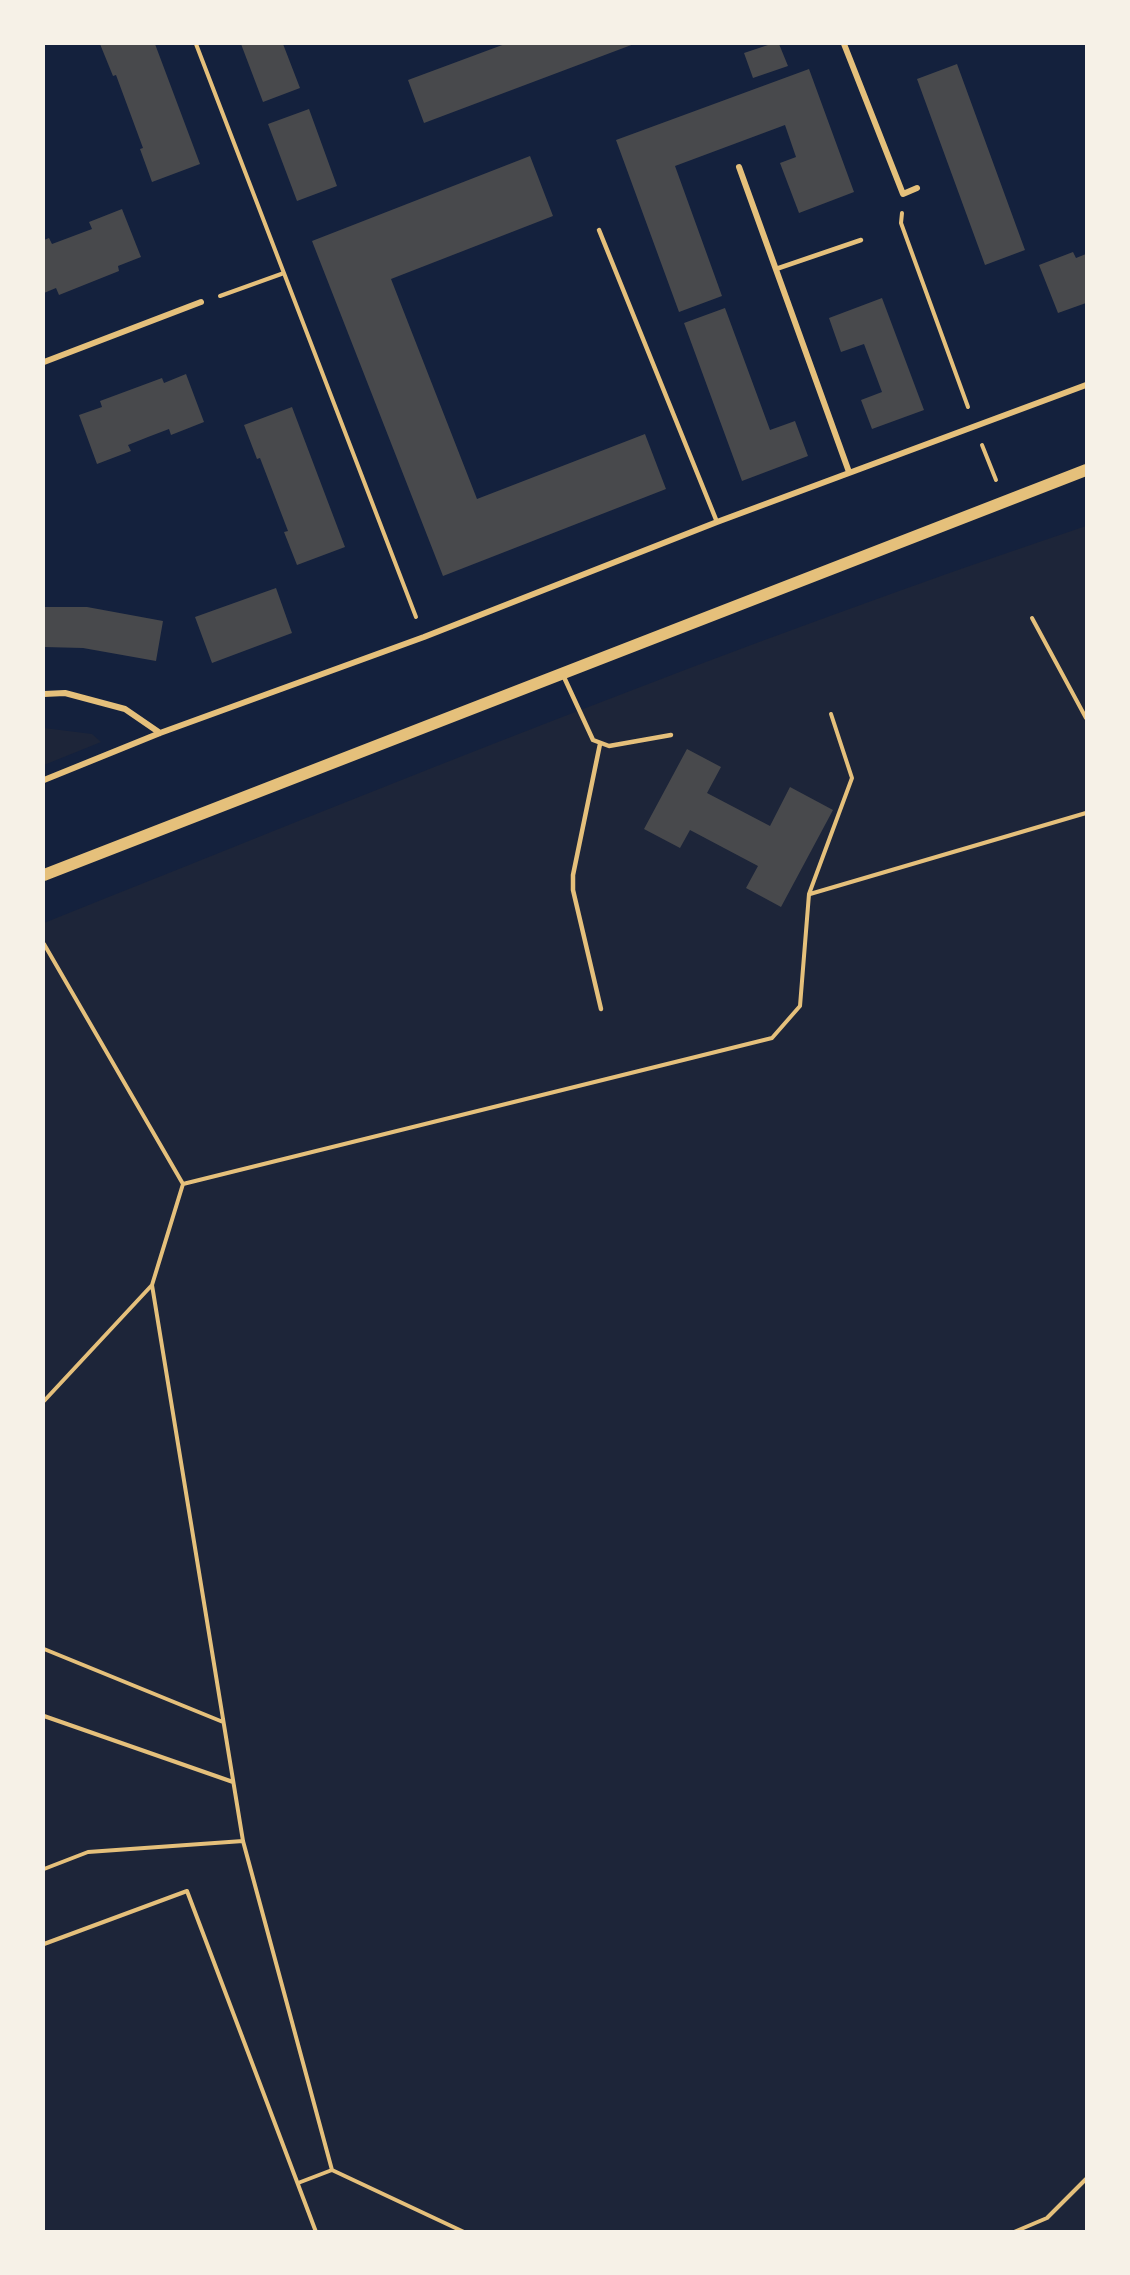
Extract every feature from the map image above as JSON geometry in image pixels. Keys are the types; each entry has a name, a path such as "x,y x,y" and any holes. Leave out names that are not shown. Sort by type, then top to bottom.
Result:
{"main road":[{"path":"44,875 561,672 1086,471"}],"street":[{"path":"844,44 903,194 916,188"},
{"path":"739,167 849,472"},
{"path":"44,362 201,302"},
{"path":"44,780 160,733 424,637 717,522 1086,385"},
{"path":"44,694 65,693 125,709 160,733"}],"lane":[{"path":"598,230 717,522"},
{"path":"776,269 861,240"},
{"path":"561,672 592,740 609,747 671,735"},
{"path":"600,744 573,875 573,890 601,1010"}],"path":[{"path":"196,44 424,637"},
{"path":"903,194 901,223 1005,503"},
{"path":"201,302 284,273"},
{"path":"1032,618 1086,718"},
{"path":"183,1184 772,1038 800,1006 809,894 852,778 831,714"},
{"path":"809,894 1086,813"},
{"path":"44,944 183,1184 152,1284 44,1401"},
{"path":"152,1284 243,1841 332,2170"},
{"path":"44,1649 223,1722"},
{"path":"44,1716 233,1782"},
{"path":"44,1869 88,1852 243,1841"},
{"path":"44,1944 187,1892 316,2232"},
{"path":"298,2183 332,2170 464,2232"},
{"path":"1014,2232 1047,2218 1086,2179"}],"shaded area":[{"path":"1086,526 1086,2231 44,2232 44,923 432,768 693,667 954,571"},
{"path":"44,728 92,734 101,742 44,765"}],"building":[{"path":"100,44 155,44 200,164 152,182 140,149 143,148 116,75 113,76"},
{"path":"241,44 283,44 300,88 263,102"},
{"path":"505,44 634,44 424,123 408,80"},
{"path":"771,44 779,44 788,66 753,78 744,53"},
{"path":"957,64 1025,250 985,265 917,79"},
{"path":"809,69 854,192 799,213 780,163 796,157 785,125 675,166 722,296 679,312 616,140"},
{"path":"309,109 337,186 297,201 268,124"},
{"path":"530,156 553,216 391,279 477,499 645,434 666,489 443,576 312,241"},
{"path":"122,209 141,257 118,266 119,271 59,295 56,288 44,293 44,240 49,238 52,244 92,229 89,222"},
{"path":"1073,252 1076,258 1086,254 1086,303 1058,313 1039,265"},
{"path":"882,298 924,410 872,429 861,400 882,392 864,344 841,352 829,318"},
{"path":"725,308 770,430 795,421 808,456 742,481 684,323"},
{"path":"186,374 204,422 171,435 169,429 148,437 128,445 131,451 97,464 79,415 102,407 100,401 162,378 164,383"},
{"path":"292,407 345,547 297,565 284,532 288,531 260,458 257,459 244,425"},
{"path":"276,588 292,633 212,663 195,617"},
{"path":"44,607 87,607 163,621 156,661 83,648 44,647"},
{"path":"687,749 721,767 707,793 770,826 790,787 833,810 781,907 746,888 758,866 690,830 680,848 644,829"}]}
